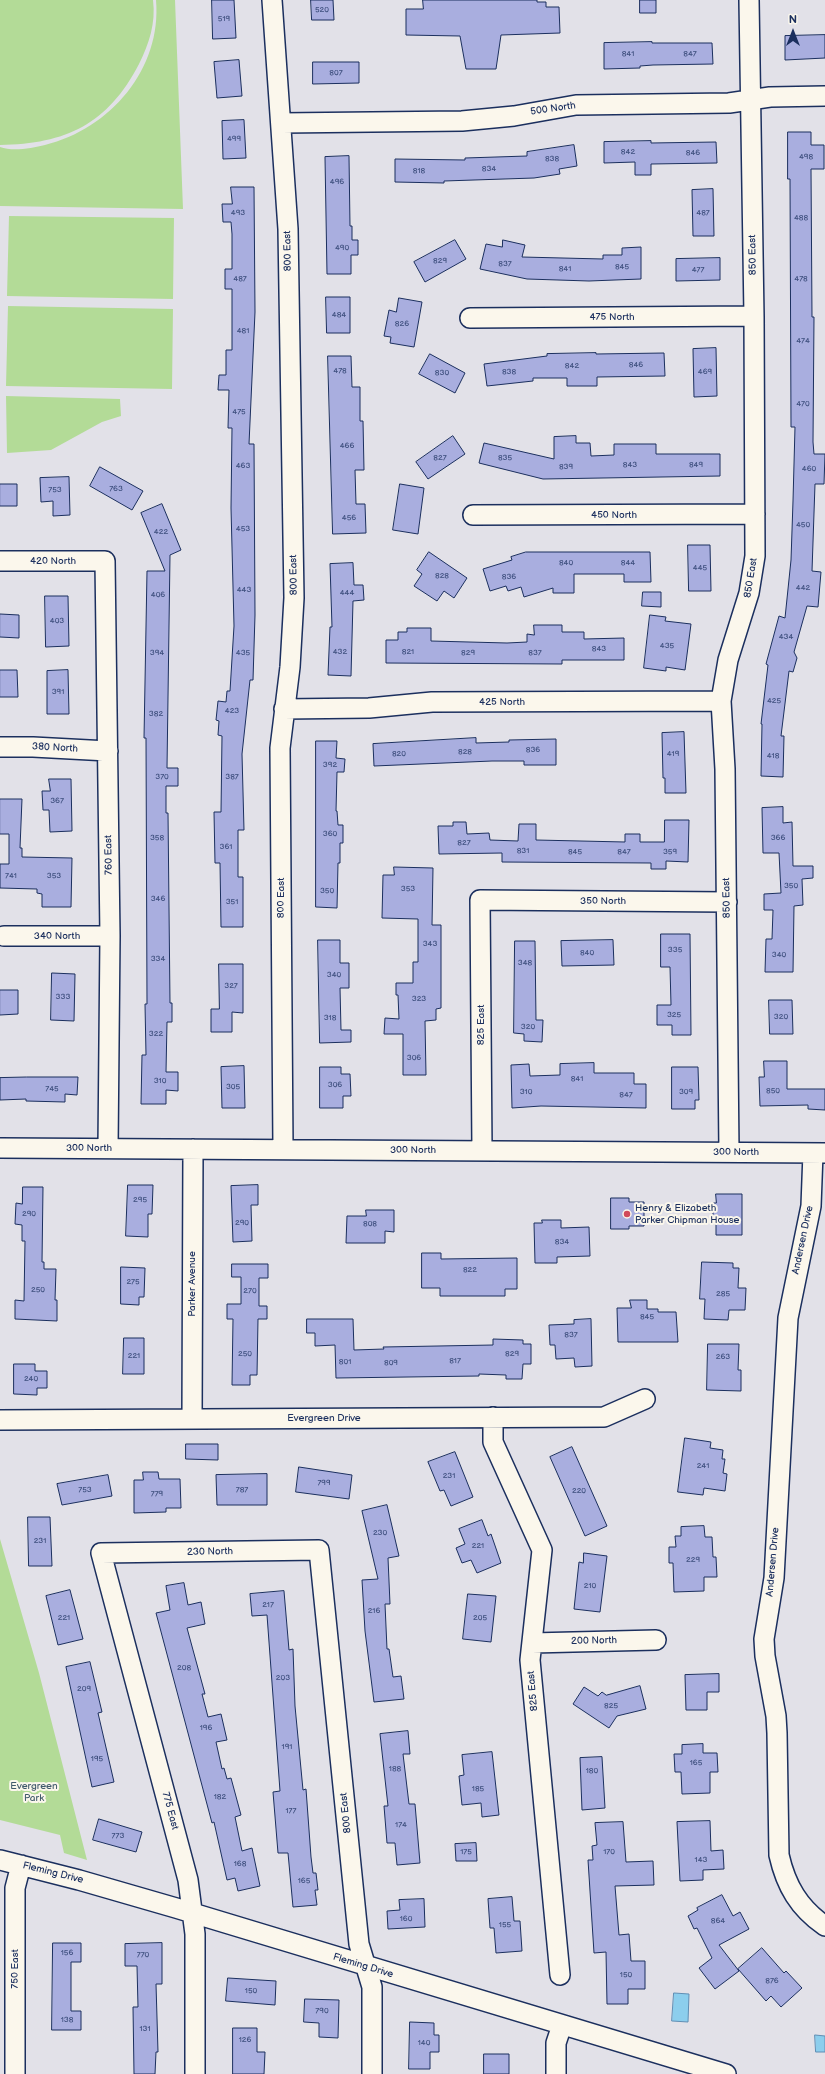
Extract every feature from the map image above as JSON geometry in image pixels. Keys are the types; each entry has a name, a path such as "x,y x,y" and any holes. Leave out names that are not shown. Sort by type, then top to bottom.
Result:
{"street":[{"name":"800 East","path":"272,0 282,122 288,229 294,598 290,667 280,748 283,1149"},
{"name":"850 East","path":"730,1152 725,769 721,701 728,660 746,608 753,574 755,514 754,316 749,0"},
{"name":"500 North","path":"282,122 488,120 576,105 730,102 770,97 825,96"},
{"name":"475 North","path":"470,318 754,316"},
{"name":"450 North","path":"473,515 755,514"},
{"name":"420 North","path":"0,562 105,561"},
{"name":"760 East","path":"105,561 110,936 108,1148"},
{"name":"425 North","path":"284,709 369,708 432,702 721,701"},
{"name":"380 North","path":"1,747 108,751"},
{"name":"350 North","path":"480,900 727,902"},
{"name":"825 East","path":"480,900 482,1151"},
{"name":"340 North","path":"4,936 110,936"},
{"name":"300 North","path":"0,1148 819,1153"},
{"name":"Parker Avenue","path":"192,1419 193,1149"},
{"name":"Andersen Drive","path":"819,1153 812,1183 811,1206 788,1318 774,1578 765,1625 764,1648 776,1716 779,1855 783,1876 792,1893 803,1908 825,1926"},
{"name":"Evergreen Drive","path":"0,1420 604,1417 645,1399"},
{"name":"825 East","path":"493,1417 493,1442 542,1550 530,1660 560,1975"},
{"name":"800 East","path":"319,1550 359,1944 372,1987 372,2074"},
{"name":"230 North","path":"101,1554 319,1550"},
{"name":"775 East","path":"101,1554 188,1880 195,1934 195,2074"},
{"name":"200 North","path":"532,1643 656,1640"},
{"name":"Fleming Drive","path":"0,1860 79,1880 192,1913 726,2074"},
{"name":"750 East","path":"14,2074 15,1888 21,1865"},
{"path":"556,2074 556,2043 562,2025"}],"green space":[{"path":"0,0 153,0 153,25 143,56 127,85 99,116 83,127 65,135 24,144 0,145"},
{"path":"156,0 175,0 183,209 0,206 0,147 11,149 28,148 45,145 69,137 91,125 110,110 127,92 141,72 150,50 156,25"},
{"path":"9,216 174,218 173,299 7,296"},
{"path":"8,306 173,309 172,389 6,386"},
{"path":"6,396 120,399 121,416 102,422 51,450 7,453"},
{"name":"Evergreen Park","path":"0,1539 39,1673 87,1860 64,1853 60,1835 0,1820"}],"water":[{"path":"674,1993 689,1994 688,2022 672,2021"},
{"path":"815,2035 825,2036 825,2052 816,2052"}],"building":[{"path":"212,0 234,0 236,38 213,39"},
{"path":"311,0 333,0 334,20 312,20"},
{"path":"423,0 537,0 537,2 546,2 546,7 559,7 560,33 501,35 496,69 466,69 460,36 406,35 406,9 423,9"},
{"path":"640,0 656,0 656,13 640,13"},
{"path":"825,35 825,58 785,60 785,36"},
{"path":"604,43 712,43 713,64 653,65 640,66 640,68 604,69"},
{"path":"239,60 242,96 217,98 214,62"},
{"path":"313,62 359,62 359,83 313,84"},
{"path":"244,120 246,158 223,159 222,121"},
{"path":"788,132 811,132 811,145 824,145 824,169 811,169 812,317 814,317 813,442 814,454 825,454 824,484 815,484 812,571 821,572 818,607 807,606 794,652 797,658 793,672 789,671 781,736 784,736 783,777 761,776 761,724 768,665 766,664 779,616 785,618 791,560 795,427 791,427 790,179 788,179"},
{"path":"651,141 651,143 716,142 717,163 651,164 651,175 635,175 635,162 604,163 604,142"},
{"path":"574,145 577,166 559,169 560,174 534,178 444,181 444,183 395,182 395,159 465,160 465,158 527,156 527,152"},
{"path":"349,156 350,226 352,226 352,240 358,240 358,255 351,255 351,274 327,274 325,157"},
{"path":"231,187 254,187 255,312 249,444 254,444 255,615 253,680 250,680 242,754 244,830 238,830 238,877 243,877 243,927 221,927 220,863 215,863 214,812 221,812 222,736 218,735 219,721 216,720 218,701 226,702 227,691 230,691 234,626 231,508 232,428 228,428 229,390 218,390 219,375 226,375 226,350 232,350 232,289 225,289 225,269 232,269 232,234 231,222 223,222 222,204 232,204"},
{"path":"713,189 714,236 693,236 692,190"},
{"path":"455,240 466,259 425,282 414,262"},
{"path":"503,240 525,245 522,257 603,259 603,255 622,255 622,248 641,247 641,279 589,281 527,279 480,269 486,244 502,247"},
{"path":"720,258 720,280 676,281 676,259"},
{"path":"326,297 350,297 350,333 327,333"},
{"path":"399,298 422,302 414,347 390,343 391,337 384,336 389,310 396,312"},
{"path":"716,348 717,396 694,397 693,349"},
{"path":"664,353 665,376 597,377 597,386 567,386 567,378 533,378 533,381 487,386 484,364 547,356 547,354"},
{"path":"430,354 465,373 455,393 419,374"},
{"path":"328,356 351,356 352,387 360,387 360,421 363,421 364,470 355,470 356,504 365,504 366,533 333,534"},
{"path":"453,436 465,454 428,479 416,462"},
{"path":"576,436 576,443 590,443 591,456 614,455 614,444 656,444 656,454 720,454 720,476 543,479 479,463 484,443 554,459 554,437"},
{"path":"100,467 143,491 132,510 90,486"},
{"path":"69,477 70,515 53,516 53,501 41,502 40,478"},
{"path":"0,484 17,484 17,506 0,506"},
{"path":"400,484 424,488 418,534 393,530"},
{"path":"162,504 181,550 170,555 167,768 178,768 178,786 166,786 166,813 168,813 170,1003 172,1003 172,1022 167,1022 166,1072 178,1072 178,1091 166,1090 166,1104 141,1104 142,1055 146,1055 145,1004 147,1004 146,738 144,738 147,571 165,571 141,513"},
{"path":"688,545 710,545 711,591 689,591"},
{"path":"429,552 467,578 454,598 444,591 437,601 414,586 422,574 417,570"},
{"path":"526,552 650,552 651,582 624,582 624,574 574,574 574,593 553,593 553,588 524,597 521,587 508,591 506,586 490,591 483,569 512,560 511,557"},
{"path":"353,563 354,585 363,585 364,600 353,601 351,676 328,675 330,627 332,627 330,564"},
{"path":"643,592 661,592 661,607 642,606"},
{"path":"45,596 68,596 69,646 46,647"},
{"path":"0,614 19,615 19,638 0,637"},
{"path":"650,615 666,617 665,621 691,624 685,670 666,667 666,671 644,668"},
{"path":"534,625 562,625 562,632 584,632 584,639 624,638 624,660 562,660 562,664 386,663 386,640 398,640 398,632 407,632 407,628 431,628 431,641 507,643 527,642 527,634 534,635"},
{"path":"0,670 17,670 18,697 0,697"},
{"path":"68,670 69,714 47,714 47,671"},
{"path":"684,732 686,793 665,793 665,778 663,778 662,733"},
{"path":"476,738 476,743 509,742 509,740 556,739 556,765 524,765 524,761 492,761 374,766 373,744"},
{"path":"316,741 337,741 336,758 345,759 344,772 337,772 336,811 338,825 343,825 343,843 340,843 340,863 338,863 337,908 316,907"},
{"path":"49,779 71,779 72,831 50,832 49,810 43,810 42,791 50,791"},
{"path":"0,799 22,799 20,848 22,848 22,857 72,858 71,907 42,907 42,894 37,893 37,889 0,888 0,864 9,864 9,834 0,834"},
{"path":"783,807 783,823 792,822 793,866 813,866 813,878 802,879 803,905 794,906 793,972 765,972 766,939 772,939 773,910 764,910 764,894 781,893 779,853 763,853 762,808"},
{"path":"665,820 689,820 688,862 666,861 666,869 651,869 651,863 502,862 502,853 439,854 438,826 453,826 453,822 466,822 467,834 489,833 490,840 518,841 519,824 536,824 536,840 625,842 625,834 640,834 640,842 664,842"},
{"path":"394,867 433,868 432,925 441,925 441,1008 436,1009 436,1020 425,1021 426,1075 403,1075 403,1034 384,1034 385,1018 399,1019 396,983 413,983 413,962 418,962 418,919 382,918 383,875 394,875"},
{"path":"661,934 690,934 691,1035 672,1035 672,1025 657,1025 657,1005 671,1005 670,967 661,967"},
{"path":"318,940 340,940 340,963 349,963 349,988 340,988 341,1030 351,1030 351,1042 320,1043"},
{"path":"613,940 614,965 562,966 561,941"},
{"path":"515,941 535,941 536,1020 543,1020 542,1042 524,1041 524,1034 514,1033"},
{"path":"219,964 243,964 243,1013 232,1012 232,1032 211,1032 211,1009 219,1009"},
{"path":"52,973 75,974 74,1021 51,1020"},
{"path":"0,990 18,990 18,1014 0,1015"},
{"path":"769,1000 792,1000 793,1034 770,1034"},
{"path":"764,1061 787,1061 787,1089 825,1089 825,1110 808,1109 808,1105 760,1106 759,1077 764,1077"},
{"path":"594,1063 594,1073 634,1073 634,1084 646,1084 646,1108 541,1106 512,1108 511,1065 529,1064 530,1076 560,1075 560,1064"},
{"path":"244,1066 245,1108 222,1108 221,1067"},
{"path":"320,1067 341,1067 341,1074 350,1074 351,1096 343,1096 343,1108 320,1108"},
{"path":"672,1067 698,1067 699,1100 695,1100 695,1109 672,1109"},
{"path":"78,1077 77,1095 65,1094 65,1102 26,1101 26,1099 0,1100 0,1078"},
{"path":"128,1185 153,1185 152,1214 148,1214 148,1237 126,1236"},
{"path":"258,1185 258,1205 251,1205 252,1241 233,1242 231,1186"},
{"path":"23,1187 43,1187 42,1262 44,1262 44,1269 56,1269 55,1300 57,1300 57,1321 15,1319 15,1300 24,1301 25,1241 22,1241 22,1225 15,1224 16,1203 22,1204"},
{"path":"716,1194 742,1194 742,1235 716,1235 716,1221 713,1221 713,1203 716,1203"},
{"name":"Henry & Elizabeth Parker Chipman House","path":"611,1198 629,1198 629,1202 644,1202 644,1226 629,1226 629,1229 611,1229"},
{"path":"366,1210 394,1210 394,1232 385,1231 385,1243 346,1243 347,1216 366,1216"},
{"path":"542,1220 561,1220 561,1228 589,1227 590,1256 557,1257 557,1263 535,1263 534,1223 542,1223"},
{"path":"422,1253 441,1253 441,1259 517,1258 517,1289 505,1289 505,1296 440,1296 440,1288 422,1288"},
{"path":"702,1262 733,1263 733,1268 739,1268 738,1288 746,1288 745,1310 729,1310 728,1320 704,1319 705,1299 700,1299"},
{"path":"232,1264 268,1264 268,1278 259,1278 259,1306 267,1306 267,1319 258,1319 257,1375 250,1375 250,1385 232,1385 233,1319 227,1319 227,1304 241,1304 241,1277 232,1277"},
{"path":"121,1267 145,1268 144,1297 139,1297 139,1305 121,1304"},
{"path":"630,1300 647,1300 647,1309 658,1309 658,1312 676,1312 678,1342 618,1342 617,1308 631,1308"},
{"path":"307,1319 353,1319 354,1350 384,1349 383,1347 493,1345 493,1339 523,1340 523,1344 531,1344 531,1364 523,1364 522,1379 506,1379 506,1375 479,1374 479,1376 336,1378 335,1345 315,1346 315,1333 307,1333"},
{"path":"591,1319 592,1366 575,1367 574,1358 556,1359 555,1345 550,1345 549,1325 574,1324 574,1320"},
{"path":"124,1338 144,1338 144,1374 123,1374"},
{"path":"708,1344 739,1344 738,1370 741,1370 741,1391 707,1390"},
{"path":"14,1364 35,1364 35,1371 47,1371 47,1388 37,1388 37,1395 14,1394"},
{"path":"685,1438 711,1442 710,1448 723,1450 722,1459 725,1459 723,1473 727,1474 725,1491 704,1488 703,1495 678,1492"},
{"path":"186,1444 218,1444 218,1460 186,1459"},
{"path":"572,1447 607,1526 585,1536 550,1457"},
{"path":"455,1452 473,1497 451,1506 444,1490 440,1491 428,1462"},
{"path":"299,1467 352,1475 349,1499 296,1492"},
{"path":"143,1472 158,1472 159,1479 180,1479 181,1508 166,1508 166,1512 134,1513 134,1480 143,1480"},
{"path":"267,1474 267,1505 217,1505 216,1475"},
{"path":"108,1475 112,1496 62,1505 57,1484"},
{"path":"387,1505 399,1556 388,1558 390,1604 385,1604 387,1649 389,1649 393,1677 401,1676 404,1699 374,1702 365,1631 362,1580 378,1579 362,1511"},
{"path":"28,1517 50,1517 52,1566 29,1566"},
{"path":"482,1520 488,1536 491,1534 501,1563 477,1573 471,1560 462,1563 456,1548 465,1544 459,1529"},
{"path":"704,1526 705,1537 712,1537 713,1557 716,1557 717,1577 704,1577 704,1591 674,1592 673,1563 669,1563 669,1547 676,1547 675,1536 681,1536 681,1527"},
{"path":"584,1553 607,1556 600,1612 574,1609 579,1562 583,1563"},
{"path":"184,1583 188,1605 201,1602 205,1624 187,1628 205,1694 202,1694 208,1717 221,1714 227,1740 216,1742 222,1769 224,1768 227,1779 231,1778 241,1815 235,1817 242,1851 252,1848 260,1886 238,1891 235,1878 227,1880 214,1822 212,1823 156,1613 170,1610 166,1586"},
{"path":"70,1590 83,1639 58,1645 46,1596"},
{"path":"284,1591 289,1650 293,1649 295,1706 303,1790 306,1789 311,1857 313,1873 316,1873 318,1890 315,1890 317,1905 293,1907 288,1853 278,1853 273,1792 280,1791 267,1615 252,1616 250,1594"},
{"path":"468,1594 496,1596 491,1642 463,1639"},
{"path":"90,1662 102,1712 98,1713 114,1782 92,1787 66,1667"},
{"path":"719,1674 719,1692 707,1692 707,1710 686,1710 685,1675"},
{"path":"640,1686 646,1709 617,1716 609,1728 573,1704 584,1687 598,1696 602,1692 606,1695"},
{"path":"408,1731 410,1754 403,1754 409,1804 415,1804 420,1863 397,1865 395,1843 387,1843 384,1806 388,1806 380,1734"},
{"path":"703,1744 703,1753 717,1753 718,1772 710,1772 710,1793 682,1794 681,1772 675,1772 674,1754 682,1754 682,1745"},
{"path":"492,1752 499,1815 482,1817 481,1803 462,1805 459,1776 464,1775 462,1755"},
{"path":"602,1757 605,1808 582,1810 580,1758"},
{"path":"99,1819 142,1832 136,1852 93,1840"},
{"path":"710,1821 711,1851 723,1850 724,1869 703,1870 703,1880 680,1881 677,1822"},
{"path":"623,1822 626,1862 653,1861 654,1885 615,1886 619,1935 629,1934 631,1961 645,1961 645,1989 628,1989 628,2004 607,2004 606,1952 594,1953 588,1860 593,1860 592,1846 597,1845 595,1823"},
{"path":"476,1843 477,1861 456,1861 455,1844"},
{"path":"722,1895 733,1916 740,1912 749,1929 719,1945 739,1971 715,1989 699,1968 712,1958 697,1928 694,1929 688,1916 698,1910 697,1908"},
{"path":"512,1897 514,1921 520,1921 522,1951 496,1953 494,1928 490,1928 488,1899"},
{"path":"424,1899 425,1927 388,1929 387,1911 400,1910 399,1900"},
{"path":"53,1943 81,1943 81,1962 71,1962 71,2011 81,2011 81,2030 52,2030"},
{"path":"162,1943 162,1984 156,1984 158,2052 156,2052 155,2074 134,2074 133,2007 138,2007 137,1966 125,1966 125,1944"},
{"path":"762,1948 784,1973 786,1971 802,1988 781,2007 771,1996 766,2001 738,1969"},
{"path":"228,1978 276,1981 275,2005 226,2001"},
{"path":"305,1999 339,2000 338,2038 319,2037 319,2023 304,2022"},
{"path":"410,2022 434,2023 434,2035 439,2035 439,2052 430,2052 430,2069 409,2069"},
{"path":"233,2028 257,2028 257,2052 265,2052 264,2074 233,2074"},
{"path":"484,2054 509,2054 509,2074 484,2074"}],"place":[{"name":"Henry & Elizabeth Parker Chipman House","path":"627,1214"}]}
